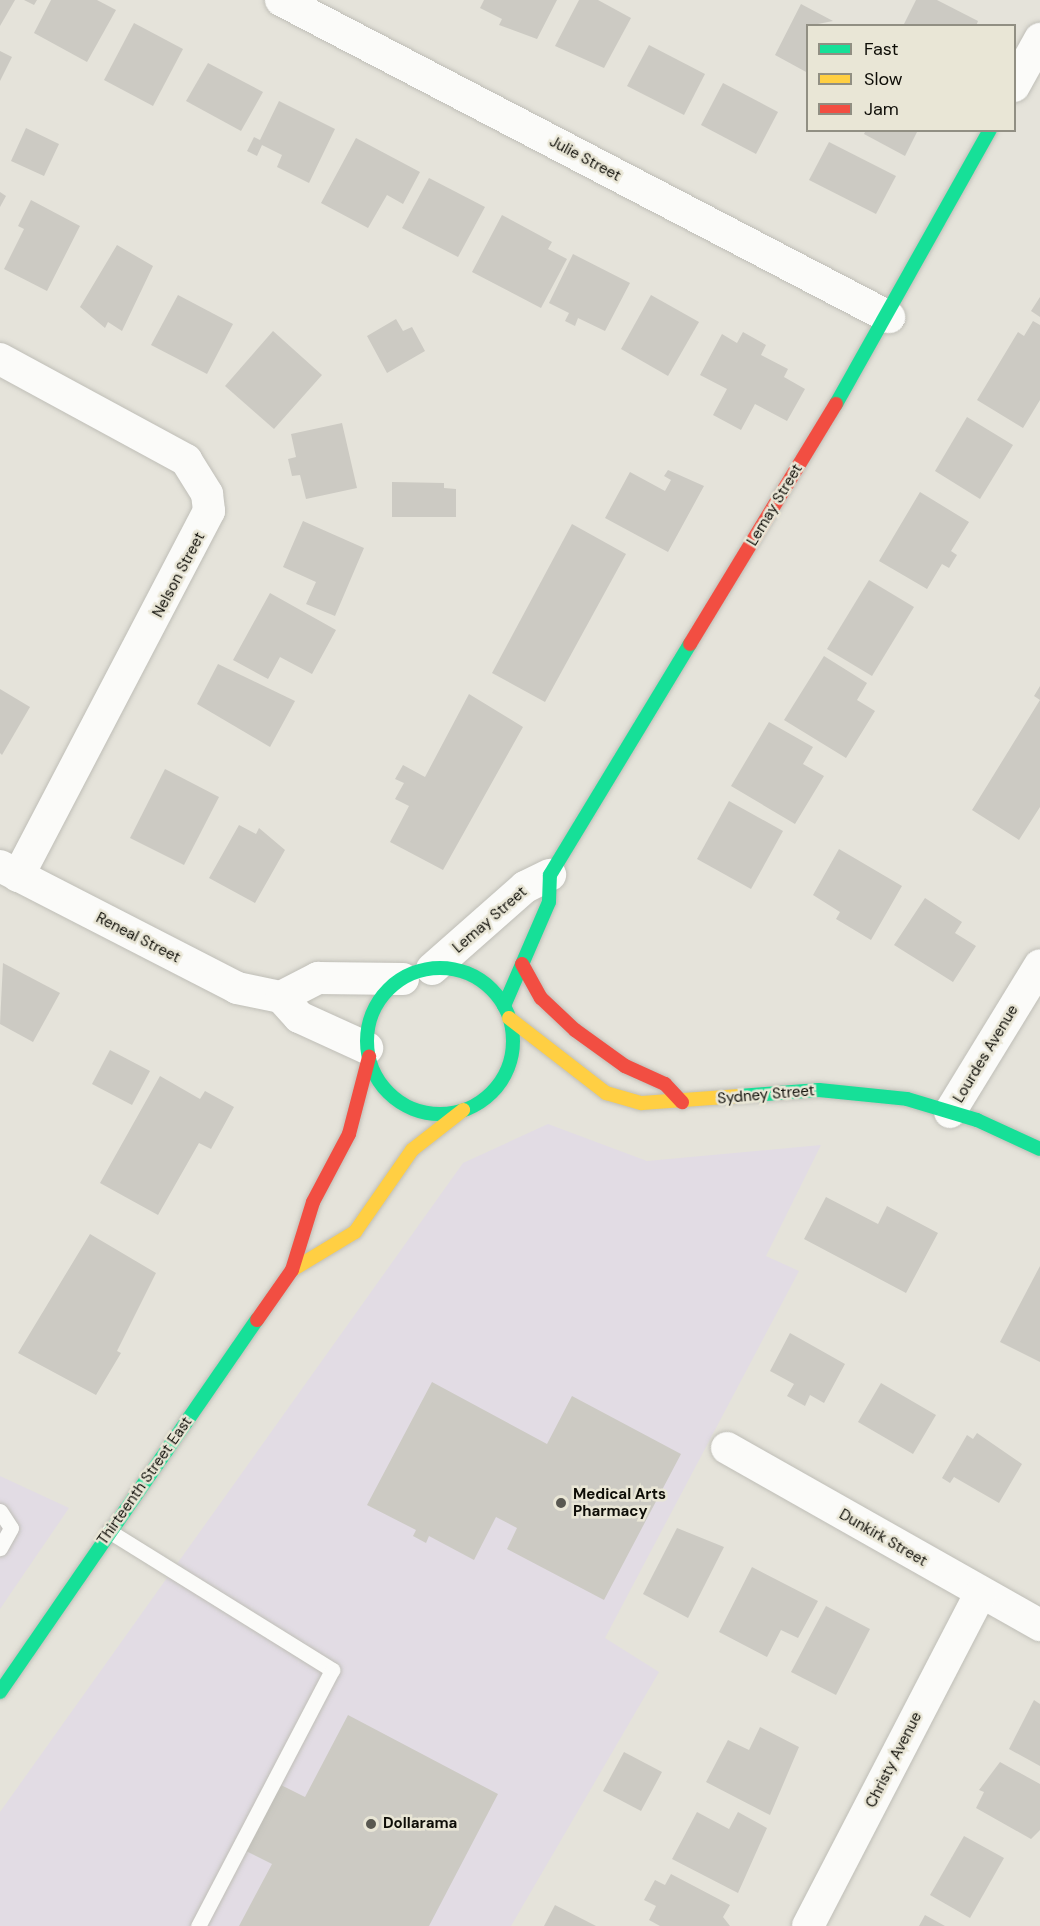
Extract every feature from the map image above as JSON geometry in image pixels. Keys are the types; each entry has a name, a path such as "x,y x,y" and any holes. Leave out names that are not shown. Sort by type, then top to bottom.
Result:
{"street":[{"name":"Julie Street","path":"281,0 889,317"},
{"path":"1016,82 1040,39"},
{"name":"Lemay Street","path":"507,1012 522,964 549,902 550,875 889,317 989,132"},
{"name":"Nelson Street","path":"0,359 186,460 207,494 208,511 9,871"},
{"name":"Reneal Street","path":"9,871 237,988 281,998"},
{"name":"Lemay Street","path":"418,974 525,887 550,875"},
{"path":"522,964 541,998 576,1029 625,1066 665,1084 682,1102"},
{"name":"Lourdes Avenue","path":"950,1112 1040,965"},
{"path":"368,1052 299,1017 281,998 318,978 418,974 476,978 507,1012 513,1040 507,1070 489,1095 463,1110 433,1114 404,1105 381,1084 368,1052 373,1012 418,974"},
{"name":"Sydney Street","path":"507,1012 606,1093 642,1103 682,1102 819,1090 907,1099 950,1112 1040,1149"},
{"name":"Thirteenth Street East","path":"0,1692 291,1270 313,1202 349,1134 368,1052"},
{"name":"Thirteenth Street East","path":"291,1270 355,1232 412,1150 463,1110"},
{"name":"Dunkirk Street","path":"727,1448 980,1594 1040,1625"},
{"name":"Christy Avenue","path":"808,1926 980,1594"}],"lane":[{"path":"0,1511 11,1528 0,1548"},
{"path":"109,1532 332,1670 198,1926"}],"shaded area":[{"path":"548,1124 647,1161 821,1145 766,1256 799,1271 605,1638 659,1672 511,1926 0,1926 0,1812 463,1163"},
{"path":"0,1476 69,1508 0,1609"}],"building":[{"path":"0,0 15,0 0,26"},
{"path":"24,0 37,0 34,5"},
{"path":"51,0 97,0 116,10 87,62 34,33"},
{"path":"484,0 557,0 537,39 499,25 502,19 480,8"},
{"path":"579,0 598,0 631,18 604,68 555,46"},
{"path":"916,0 937,0 978,21 977,24 904,24"},
{"path":"801,4 833,21 806,24 806,72 775,55"},
{"path":"134,23 183,49 153,106 104,80"},
{"path":"649,45 705,74 684,115 627,86"},
{"path":"0,51 12,57 0,81"},
{"path":"208,63 263,92 241,131 186,101"},
{"path":"723,83 778,112 756,154 701,125"},
{"path":"279,101 335,129 309,183 277,167 282,155 262,145 257,156 247,151 254,137 260,140"},
{"path":"26,128 59,144 44,176 11,161"},
{"path":"865,132 917,132 905,156 864,134"},
{"path":"356,138 420,172 403,204 387,195 368,228 321,203"},
{"path":"829,142 896,176 876,214 809,180"},
{"path":"429,178 485,207 458,257 402,228"},
{"path":"0,192 6,196 0,207"},
{"path":"31,200 80,226 47,291 4,269 24,229 18,226"},
{"path":"502,215 552,242 548,249 567,259 541,308 472,272"},
{"path":"117,245 153,266 122,331 108,322 105,328 80,307"},
{"path":"573,254 630,283 605,331 578,318 575,326 565,321 569,313 549,303"},
{"path":"178,295 233,324 207,374 151,345"},
{"path":"651,295 699,322 668,376 621,349"},
{"path":"1040,297 1040,317 1031,311"},
{"path":"396,319 403,331 412,327 425,351 387,373 367,336"},
{"path":"1033,321 1040,325 1040,400 1023,428 977,400 1018,332 1024,336"},
{"path":"273,331 322,375 274,429 225,386"},
{"path":"743,332 766,345 761,355 788,369 784,377 805,389 787,421 755,404 741,430 713,415 727,389 700,375 722,334 737,343"},
{"path":"967,417 1013,445 980,499 935,471"},
{"path":"342,423 357,488 306,499 300,475 292,476 288,459 296,457 291,434"},
{"path":"668,470 704,486 668,552 605,518 630,472 665,491 671,480 664,476"},
{"path":"392,482 444,483 444,488 456,489 456,517 392,517"},
{"path":"920,492 969,522 951,551 957,555 949,568 942,564 927,589 879,561"},
{"path":"303,521 364,548 335,616 306,604 316,582 283,567"},
{"path":"572,524 626,554 545,702 492,673"},
{"path":"869,580 914,607 872,676 827,649"},
{"path":"270,593 336,630 312,674 280,657 268,679 233,660"},
{"path":"824,656 867,683 857,700 875,711 846,758 784,720"},
{"path":"218,664 295,701 270,747 197,704"},
{"path":"1040,686 1040,700 1034,696"},
{"path":"0,689 30,707 2,755 0,753"},
{"path":"469,694 523,727 443,870 390,842 409,806 395,799 404,783 395,779 403,765 425,777"},
{"path":"1040,700 1040,807 1019,840 972,810"},
{"path":"769,722 813,747 803,764 824,776 795,824 731,786"},
{"path":"165,769 219,797 184,865 130,838"},
{"path":"729,801 783,831 751,889 697,859"},
{"path":"239,825 256,834 259,828 285,850 255,903 209,878"},
{"path":"839,849 902,886 871,940 836,919 840,912 813,895"},
{"path":"925,898 962,922 955,933 976,946 953,982 894,945"},
{"path":"3,963 60,993 33,1042 0,1024"},
{"path":"110,1050 150,1071 132,1105 92,1084"},
{"path":"160,1076 200,1099 205,1091 234,1107 211,1149 199,1143 158,1215 100,1183"},
{"path":"826,1197 878,1224 887,1206 938,1233 906,1293 804,1239"},
{"path":"90,1234 156,1273 117,1351 121,1353 96,1395 18,1353"},
{"path":"1040,1266 1040,1362 1000,1342"},
{"path":"790,1333 845,1364 824,1403 810,1395 805,1406 787,1396 794,1384 770,1371"},
{"path":"432,1382 547,1444 572,1396 681,1454 604,1600 507,1549 517,1528 496,1517 474,1560 429,1536 426,1543 413,1536 416,1530 367,1505"},
{"path":"881,1383 936,1415 913,1454 858,1422"},
{"path":"977,1433 1022,1464 999,1503 954,1477 950,1483 942,1478 967,1435 973,1439"},
{"path":"677,1528 724,1547 688,1618 643,1594"},
{"path":"752,1567 818,1601 798,1638 781,1630 767,1657 719,1632"},
{"path":"826,1606 870,1629 836,1695 791,1672"},
{"path":"1034,1700 1040,1704 1040,1766 1009,1749"},
{"name":"Dollarama","path":"348,1715 498,1794 429,1926 239,1926 272,1864 246,1851 281,1785 305,1797"},
{"path":"760,1727 799,1747 770,1815 706,1782 728,1740 749,1750"},
{"path":"624,1752 662,1772 641,1811 603,1791"},
{"path":"1000,1762 1040,1784 1040,1830 1031,1839 976,1808 984,1792 979,1790"},
{"path":"697,1812 729,1829 738,1812 767,1828 738,1893 672,1859"},
{"path":"964,1836 1004,1858 970,1918 930,1895"},
{"path":"671,1874 730,1905 723,1917 730,1926 660,1926 649,1920 656,1906 644,1900 655,1880 665,1885"},
{"path":"555,1905 596,1926 544,1926"},
{"path":"925,1915 945,1926 919,1926"}],"traffic: fast":[{"path":"836,404 989,132"},
{"path":"504,1006 549,902 550,875 690,644"},
{"path":"440,968 468,974 491,990 507,1013 513,1041 507,1069 491,1092 468,1108 440,1114 412,1108 389,1092 373,1069 367,1041 373,1013 389,990 412,974 440,968"},
{"path":"739,1096 819,1090 907,1099 977,1120 1040,1149"},
{"path":"0,1692 257,1320"}],"traffic: slow":[{"path":"509,1018 606,1093 642,1103 739,1096"},
{"path":"292,1270 355,1232 412,1150 463,1110"}],"traffic: jam":[{"path":"690,644 836,404"},
{"path":"522,964 541,998 575,1030 625,1066 665,1084 682,1102"},
{"path":"257,1320 292,1270 313,1202 349,1134 369,1057"}],"place":[{"name":"Medical Arts Pharmacy","path":"561,1503"},
{"name":"Dollarama","path":"371,1824"}]}
